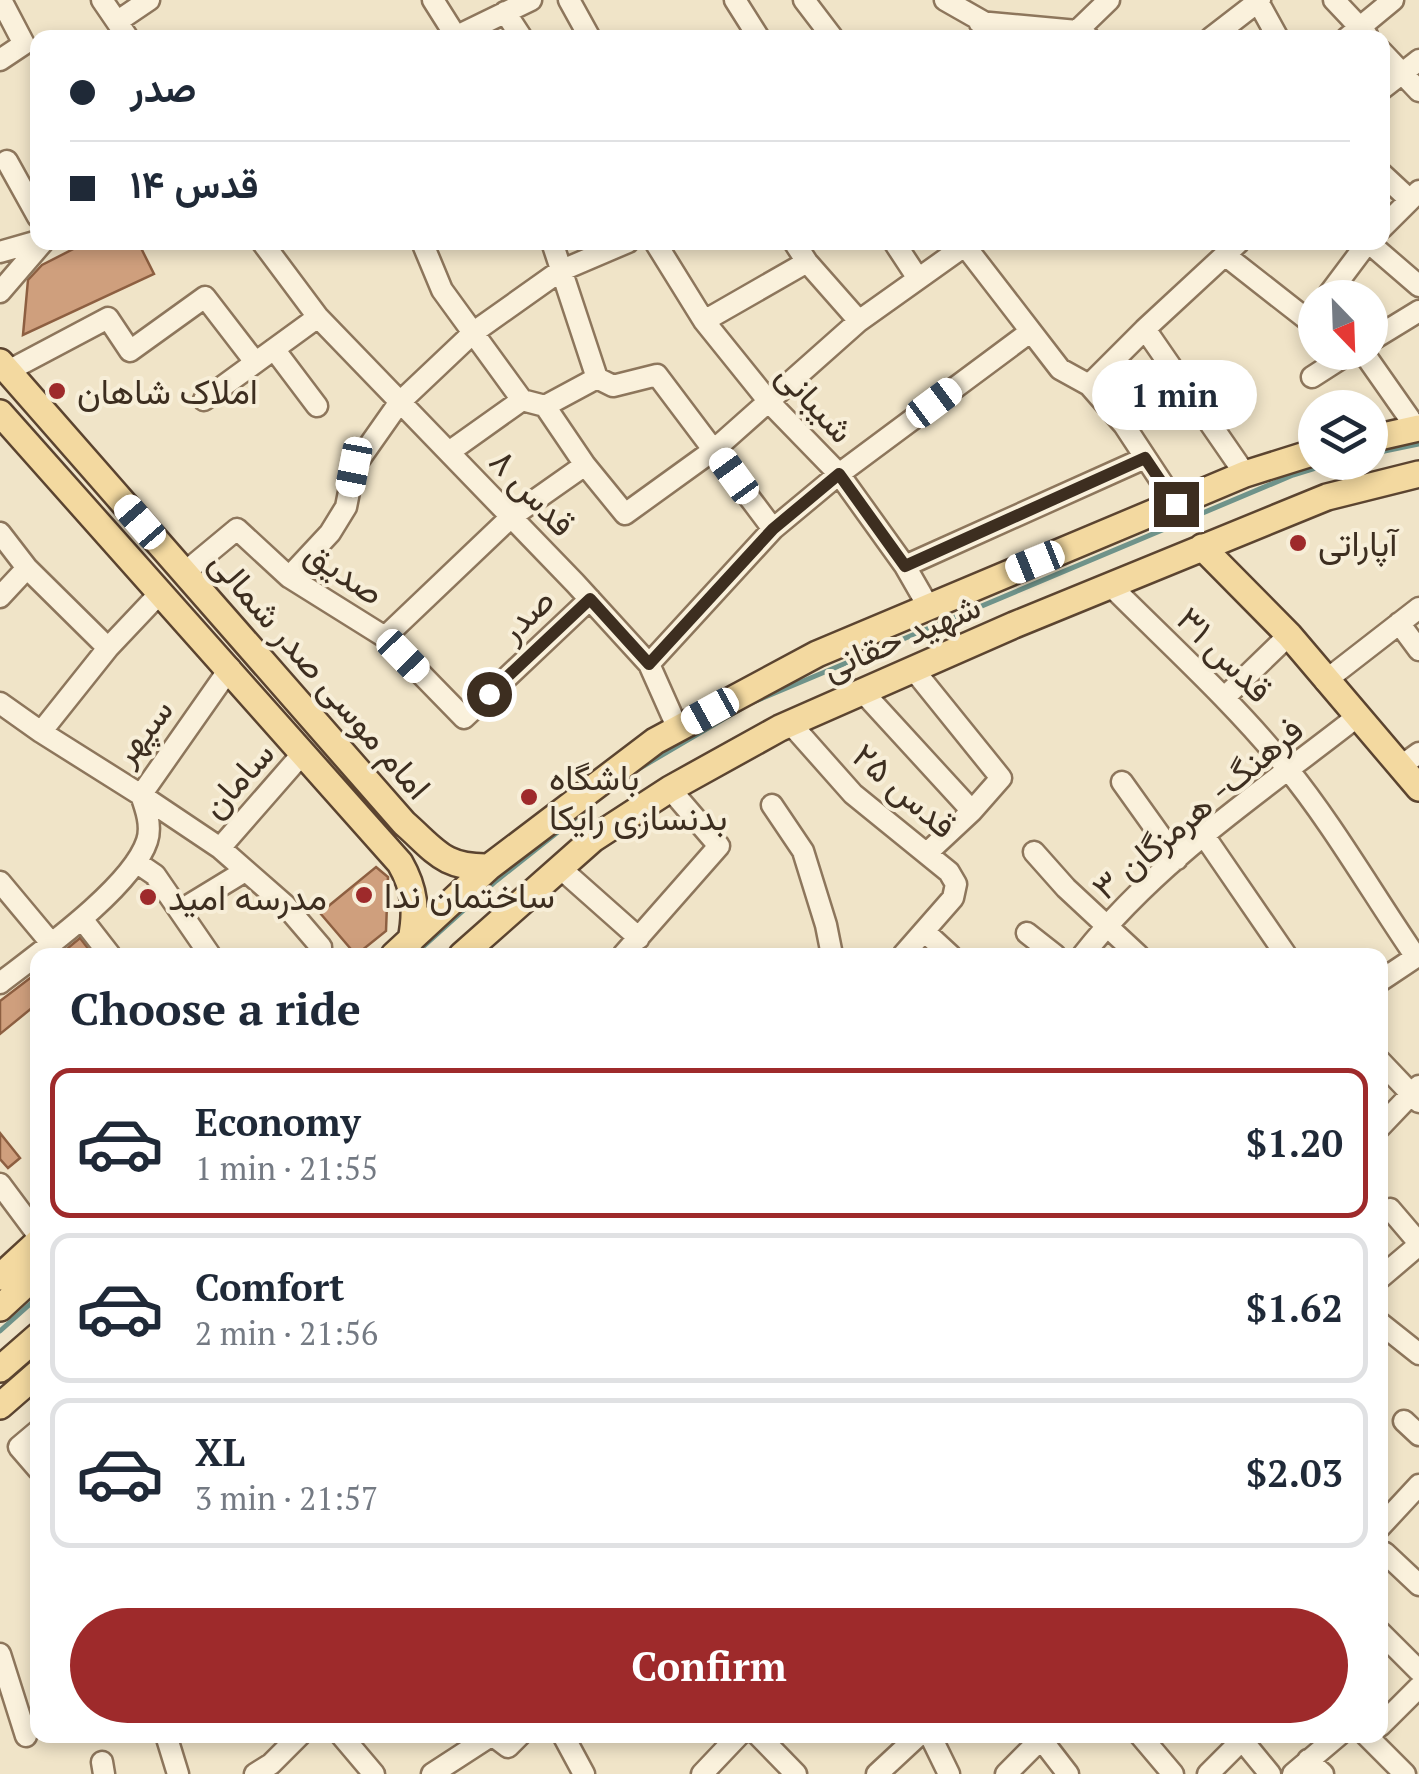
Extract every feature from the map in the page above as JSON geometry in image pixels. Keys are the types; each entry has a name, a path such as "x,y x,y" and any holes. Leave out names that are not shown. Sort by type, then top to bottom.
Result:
{"main road":[{"name":"امام موسی صدر شمالی","path":"4,367 404,823 447,860 464,867 488,866"},
{"name":"امام موسی صدر شمالی","path":"4,426 230,668 400,863 410,880 416,918 402,948"},
{"path":"1388,435 1418,429"},
{"name":"شهید حقانی","path":"402,948 488,866 638,753 678,729 817,654 1245,474 1298,457"},
{"name":"شهید حقانی","path":"472,948 593,839 670,788 790,723 1327,497 1419,474"},
{"path":"1202,547 1289,635 1358,716 1410,759 1419,788"},
{"path":"400,863 414,860 421,853 424,840"},
{"path":"0,1276 30,1246"},
{"path":"0,1308 30,1281"},
{"path":"0,1370 30,1343"},
{"path":"0,1406 30,1380"}],"street":[{"path":"0,60 24,44 1,0"},
{"path":"102,0 123,30 149,0"},
{"path":"434,0 451,30"},
{"path":"469,30 531,0"},
{"path":"569,0 586,30"},
{"path":"735,0 754,30"},
{"path":"945,0 973,30"},
{"path":"1086,30 1109,0"},
{"path":"1221,30 1258,0 1274,30"},
{"path":"1334,0 1355,30"},
{"path":"1362,30 1394,0"},
{"path":"810,2 828,30"},
{"path":"506,12 517,30"},
{"path":"1390,83 1411,66 1419,90"},
{"path":"7,161 30,203"},
{"path":"1390,179 1415,196 1390,220"},
{"path":"0,252 30,244"},
{"path":"0,292 34,250"},
{"name":"قدس ۸","path":"268,250 318,317 649,664 678,729"},
{"path":"425,250 442,290 522,400 546,406 585,465 625,514 715,449 859,321 956,250"},
{"path":"554,250 597,378 613,386 656,375 773,529"},
{"path":"289,577 330,533 346,508 354,467 398,402 474,332 560,271 609,250"},
{"name":"شیبانی","path":"660,250 704,321 770,402 839,474 905,566 928,606"},
{"path":"799,250 859,321"},
{"path":"899,250 917,277"},
{"path":"969,250 1060,369 1089,384 1124,426 1176,504"},
{"path":"1089,384 1232,250"},
{"path":"1234,250 1298,305"},
{"path":"1340,280 1362,250"},
{"path":"1377,250 1419,286"},
{"path":"704,321 806,262"},
{"path":"4,367 108,318 130,350 205,297 255,362"},
{"path":"1388,330 1419,311"},
{"path":"204,400 318,317"},
{"path":"1145,328 1245,474"},
{"path":"649,664 773,529 839,474 1030,332"},
{"path":"274,349 317,406"},
{"path":"1312,376 1322,370"},
{"path":"1376,370 1418,429"},
{"path":"546,406 597,378"},
{"path":"448,452 522,400"},
{"path":"905,566 1145,458"},
{"path":"384,637 511,517 585,465"},
{"name":"صدیق","path":"184,573 237,529 289,577 384,637 464,718"},
{"path":"0,534 27,568 108,648"},
{"path":"0,597 27,568"},
{"name":"قدس ۳۱","path":"1112,586 1226,696 1289,770 1416,957 1388,976"},
{"path":"40,732 108,648 160,593"},
{"name":"صدر","path":"464,718 590,599"},
{"path":"1325,680 1419,608"},
{"path":"1399,622 1419,650"},
{"path":"1226,696 1289,635"},
{"name":"سپهر","path":"0,703 141,794 230,668"},
{"path":"913,669 1001,778 927,853"},
{"path":"861,690 972,811"},
{"name":"فرهنگ- هرمزگان ۳","path":"1088,948 1107,924 1177,859 1358,716"},
{"name":"قدس ۲۵","path":"790,723 852,794 927,853 956,884 954,898 909,948"},
{"name":"سامان","path":"220,848 303,753"},
{"path":"1122,782 1177,859"},
{"path":"630,948 719,846 670,788"},
{"path":"141,794 220,848 285,905 321,947"},
{"path":"45,948 82,919 136,862 148,839 141,794"},
{"path":"772,805 803,851 831,948"},
{"path":"1206,837 1281,948"},
{"path":"1034,852 1066,888 1131,948"},
{"path":"136,862 156,875 205,948"},
{"path":"559,867 639,938"},
{"path":"181,910 245,871"},
{"path":"0,882 51,943"},
{"path":"82,919 105,948"},
{"path":"924,931 942,948"},
{"path":"1027,933 1047,948"},
{"path":"0,983 30,959"},
{"path":"1388,1068 1416,1094 1388,1120"},
{"path":"0,1184 30,1227"},
{"path":"1388,1271 1419,1244 1390,1209"},
{"path":"1388,1329 1419,1354"},
{"path":"30,1437 19,1446 30,1459"},
{"path":"1388,1514 1418,1489"},
{"path":"1388,1558 1419,1585"},
{"path":"1388,1640 1419,1671"},
{"path":"0,1654 6,1692 26,1736"},
{"path":"1388,1718 1419,1688"},
{"path":"168,1743 178,1774"},
{"path":"267,1771 293,1743"},
{"path":"349,1743 374,1774"},
{"path":"432,1774 480,1743"},
{"path":"567,1743 584,1774"},
{"path":"702,1774 728,1743"},
{"path":"766,1743 796,1774"},
{"path":"877,1774 910,1743"},
{"path":"934,1743 949,1774"},
{"path":"1006,1774 1037,1743"},
{"path":"1047,1743 1068,1774"},
{"path":"1147,1743 1173,1774"},
{"path":"1208,1774 1235,1743"},
{"path":"1245,1743 1270,1774"},
{"path":"1308,1769 1332,1743"},
{"path":"1376,1743 1405,1774"}],"building":[{"path":"71,250 142,250 154,274 23,335 28,280 42,265"},
{"name":"ساختمان ندا","path":"376,867 388,877 386,931 365,948 350,948 320,913"},
{"path":"80,938 88,948 68,948"},
{"path":"30,978 30,1010 0,1034 0,1001"},
{"path":"0,1133 20,1158 8,1168 0,1159"}],"waterway":[{"path":"1388,450 1419,444"},
{"path":"751,703 1298,473"},
{"path":"635,771 742,708"},
{"path":"422,948 496,881 583,812"},
{"path":"0,1331 30,1304"}],"place":[{"name":"املاک شاهان","path":"57,391"},
{"name":"آپاراتی","path":"1298,543"},
{"name":"باشگاه بدنسازی رایکا","path":"529,797"},
{"name":"ساختمان ندا","path":"364,895"},
{"name":"مدرسه امید","path":"148,897"}],"route":[{"path":"489,694 590,599 649,664 773,529 839,474 905,566 1145,458 1176,504"}]}
